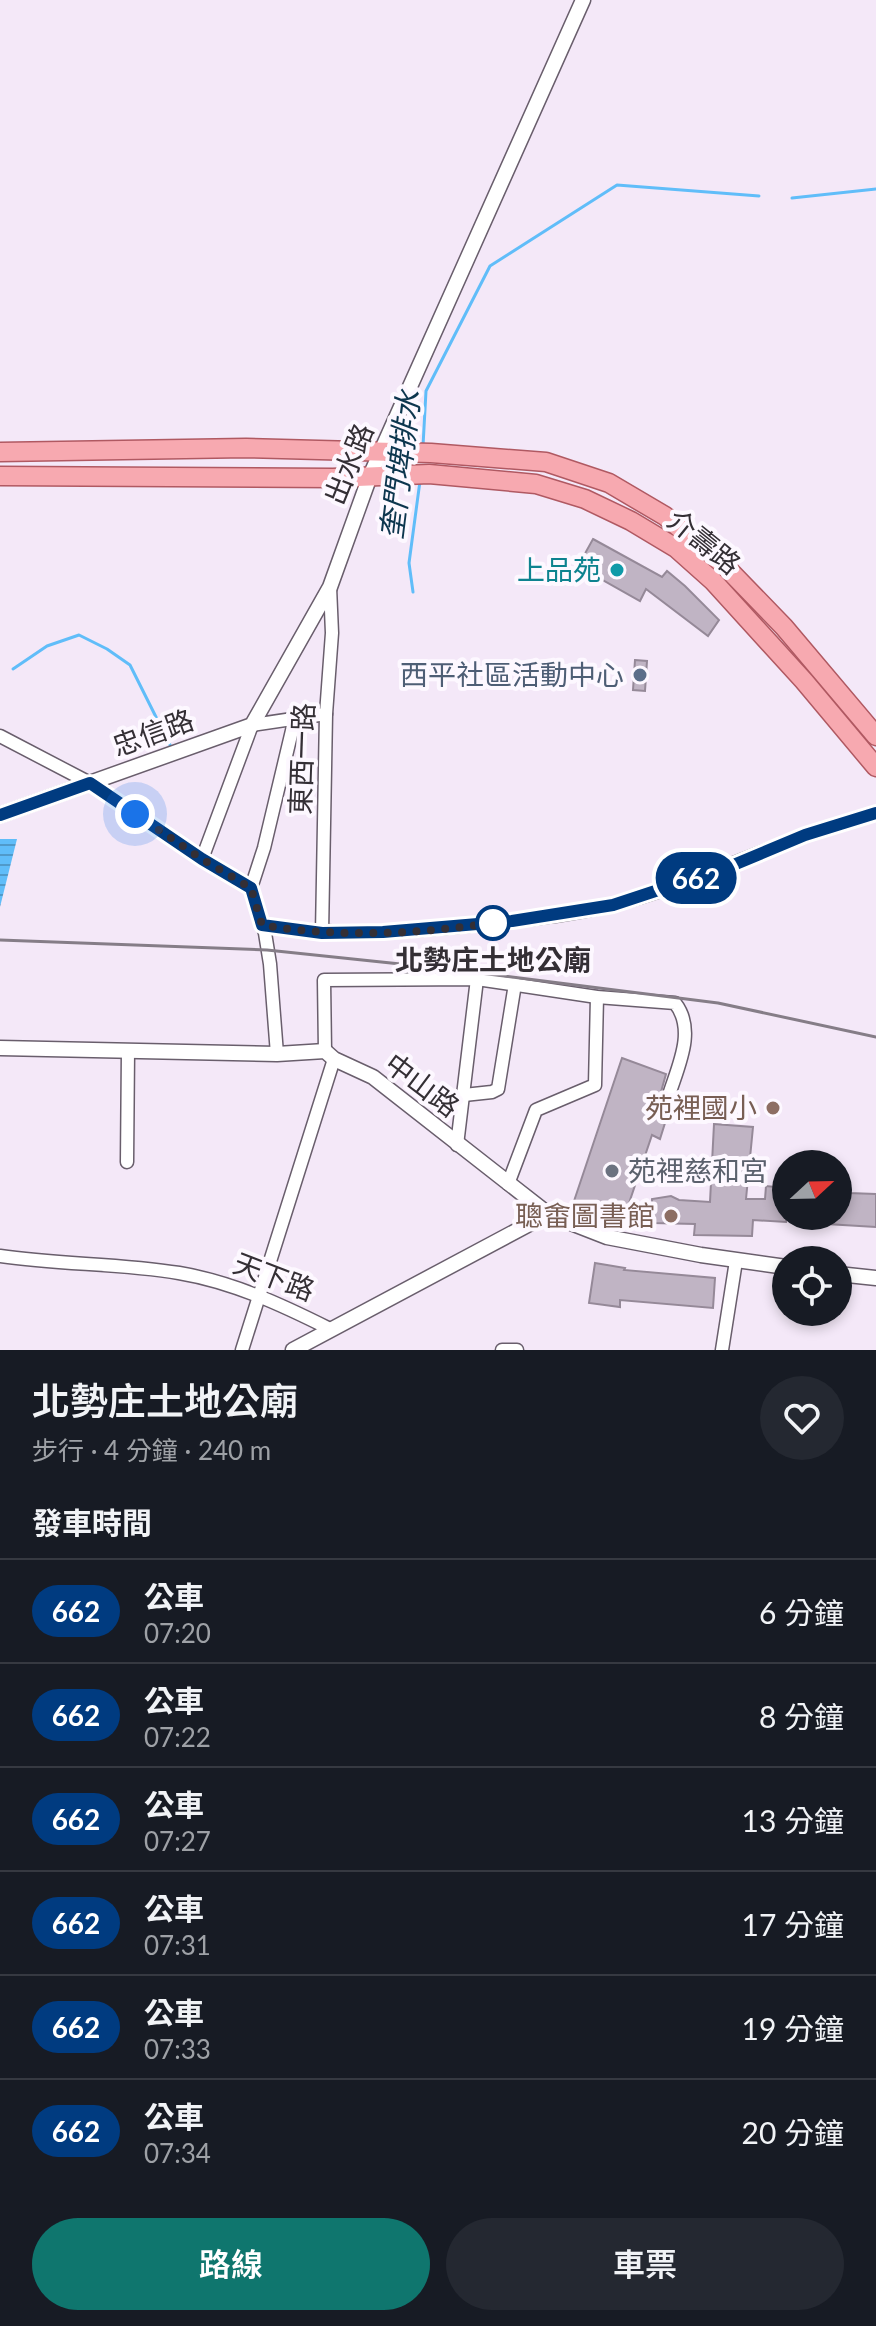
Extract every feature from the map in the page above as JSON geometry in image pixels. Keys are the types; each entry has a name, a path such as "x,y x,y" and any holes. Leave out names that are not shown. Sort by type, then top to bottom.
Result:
{"main road":[{"path":"0,452 246,448 383,451"},
{"name":"介壽路","path":"383,451 546,462 609,483 665,516 723,564 784,627 876,736"},
{"name":"介壽路","path":"370,476 429,474 536,484 573,495 631,521 676,548 713,581 804,681 876,767"},
{"path":"0,476 370,476"}],"street":[{"name":"出水路","path":"202,859 252,725 330,587 370,476 583,0"},
{"name":"東西一路","path":"322,933 326,714 332,633 330,587"},
{"name":"忠信路","path":"0,815 252,725 326,714"},
{"path":"277,1054 272,977 251,888 264,848 295,718"},
{"path":"0,736 90,783 202,859 251,888"},
{"path":"262,925 322,933 457,927 613,905 731,866 805,835 876,813"},
{"path":"457,1145 477,979"},
{"path":"242,1350 329,1055 324,980 477,979 597,997 675,1003 682,1012 685,1042 668,1098"},
{"path":"464,1095 498,1089 515,984"},
{"path":"508,1184 536,1110 595,1085 597,997"},
{"name":"中山路","path":"0,1048 329,1055 373,1077 548,1214 607,1237 772,1265"},
{"path":"127,1162 128,1051"},
{"name":"天下路","path":"0,1256 180,1273 259,1295 330,1329 548,1214"},
{"path":"722,1350 736,1261"},
{"path":"852,1275 876,1278"},
{"path":"293,1350 330,1329"},
{"path":"502,1350 517,1350"}],"water":[{"path":"0,839 17,839 0,907"}],"building":[{"path":"593,539 662,577 667,571 685,586 719,620 708,636 646,589 640,601 578,566"},
{"name":"西平社區活動中心","path":"635,660 647,661 645,691 633,690"},
{"name":"苑裡慈和宮","path":"622,1058 666,1074 659,1099 662,1105 670,1107 660,1139 652,1135 623,1221 573,1204"},
{"path":"714,1124 753,1127 746,1199 765,1199 766,1186 772,1187 772,1221 753,1220 752,1236 694,1235 695,1224 653,1223 652,1199 671,1196 679,1200 710,1202"},
{"path":"852,1193 876,1194 876,1227 852,1226"},
{"path":"595,1263 624,1270 715,1278 713,1308 620,1300 620,1307 589,1303"}],"waterway":[{"name":"奎門埤排水","path":"423,446 426,391 490,266 617,185 759,196"},
{"name":"奎門埤排水","path":"792,198 876,189"},
{"name":"奎門埤排水","path":"413,592 409,563 420,481"},
{"name":"奎門埤排水","path":"13,669 47,646 79,635 107,649 130,665 172,749"}],"railway":[{"path":"0,940 267,950 448,969 718,1003 876,1037"}],"bus line":[{"name":"662","path":"0,815 90,783 202,859 251,888 262,925 322,933 358,933 540,918 613,905 731,866 805,835 876,813"}],"place":[{"name":"上品苑","path":"617,570"},
{"name":"西平社區活動中心","path":"640,675"},
{"name":"北勢庄土地公廟","path":"493,923"},
{"name":"苑裡國小","path":"773,1108"},
{"name":"苑裡慈和宮","path":"612,1171"},
{"name":"聰畬圖書館","path":"671,1216"}],"route":[{"path":"135,814 251,888 262,925 322,933 358,933 493,923"}]}
